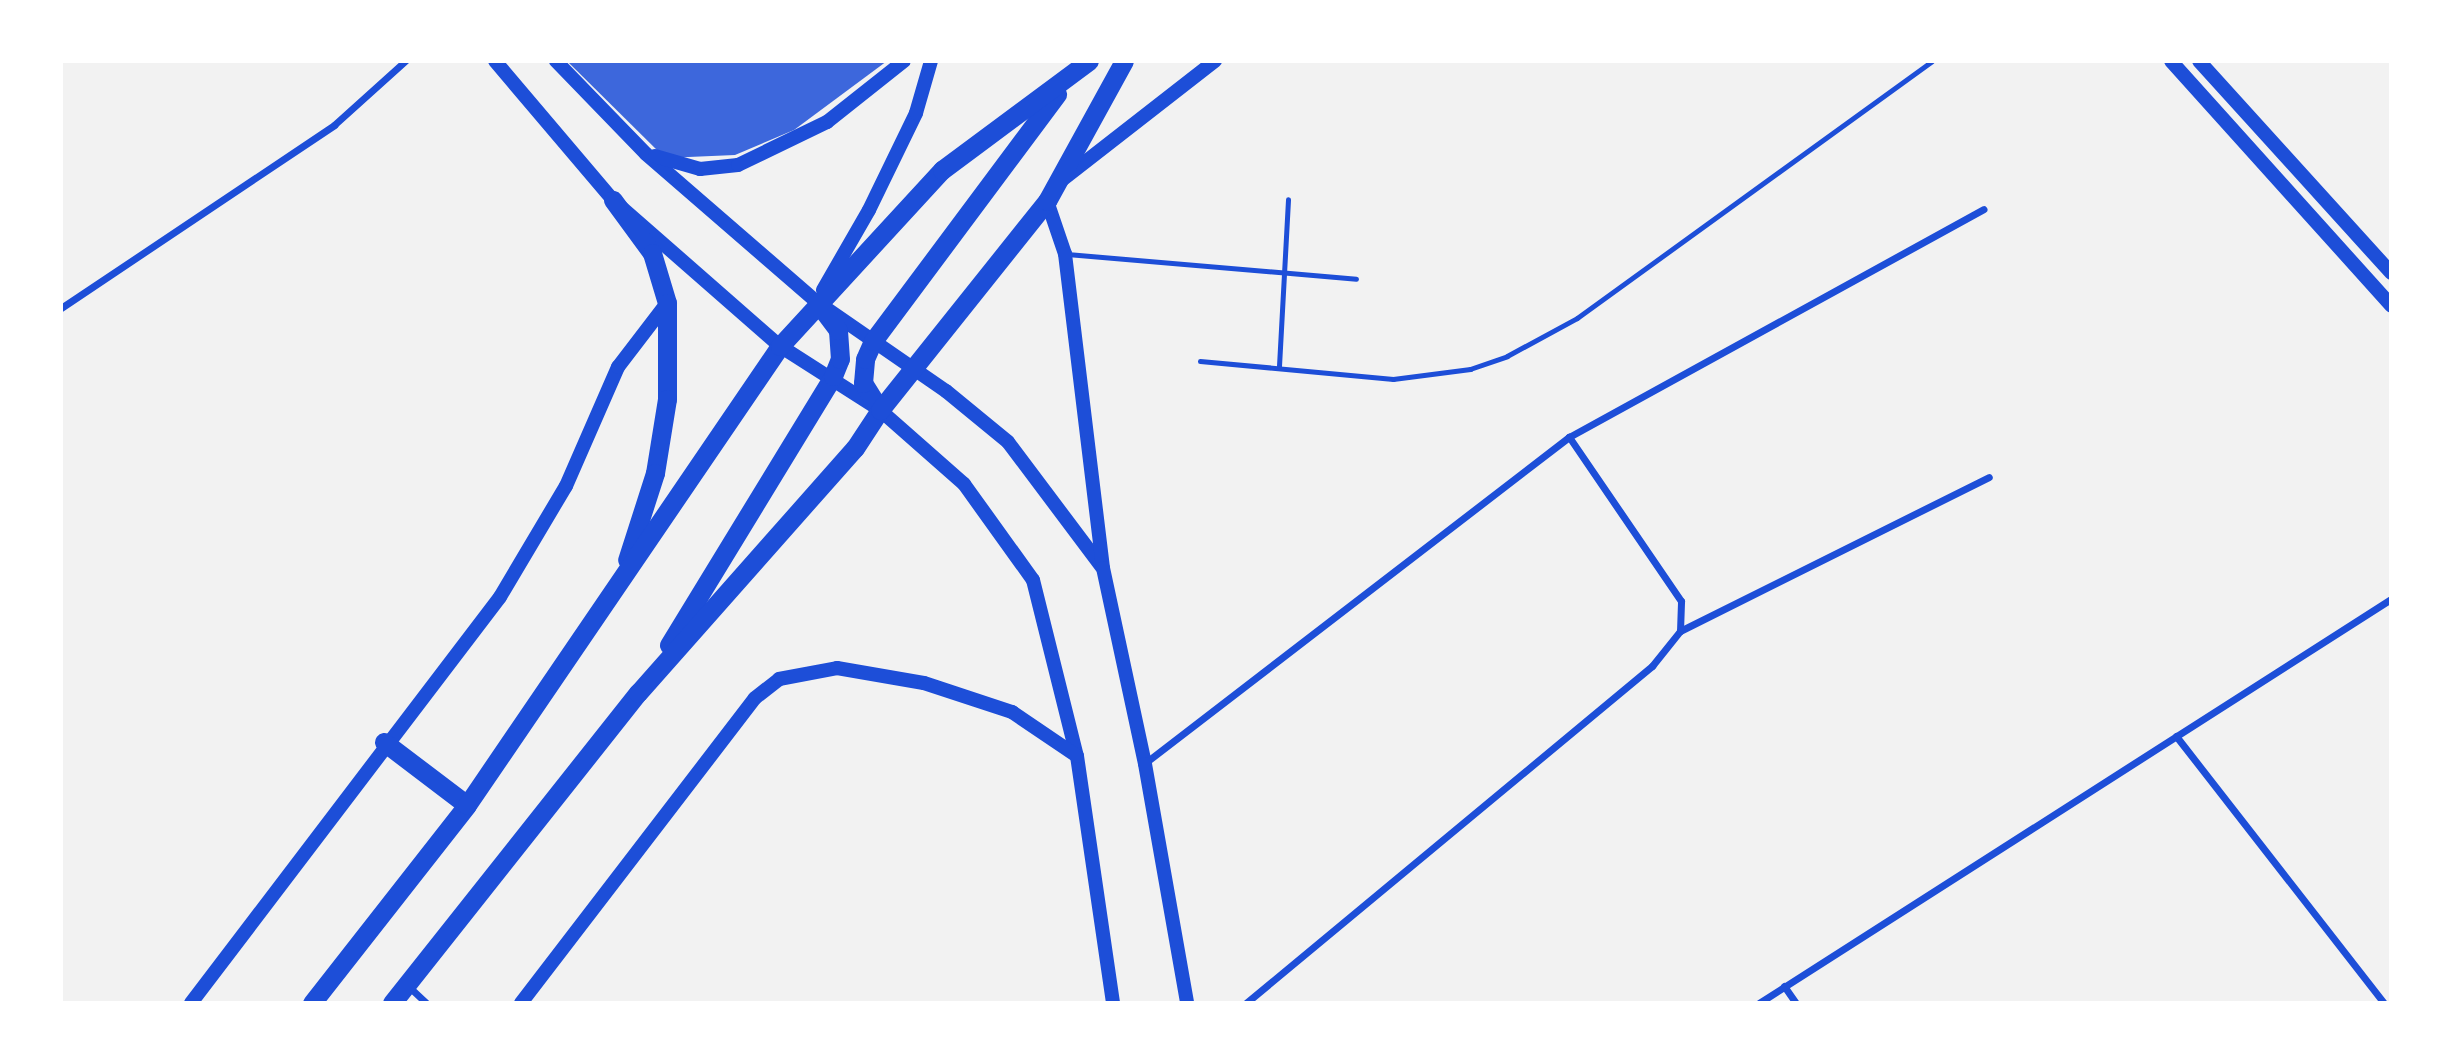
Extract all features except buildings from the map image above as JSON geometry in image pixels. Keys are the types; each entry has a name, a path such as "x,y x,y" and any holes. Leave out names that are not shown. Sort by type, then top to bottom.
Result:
{"highway":[{"path":"312,1003 467,805 552,686 780,346 817,302 942,170 1066,82 1090,61"},
{"path":"392,1003 638,693 855,448 880,410 1051,193 1124,61"},
{"path":"880,410 863,383 865,359 873,341 1066,82"},
{"path":"552,686 629,556 655,473 667,399 667,303 652,253 613,200"},
{"path":"638,693 833,376 840,359 838,330 817,302"},
{"path":"384,743 467,805"}],"main road":[{"path":"495,61 613,200 780,346 833,376 880,410 964,484 1033,580 1077,756 1113,1003"},
{"path":"556,61 646,154 817,302 978,415 1008,442 1103,568"},
{"path":"646,154 701,169 738,164 827,122 904,61"},
{"path":"817,302 869,210 916,113 931,61"},
{"path":"1187,1003 1145,764 1103,568 1065,254 1051,193 1215,61"},
{"path":"2171,61 2391,305"},
{"path":"2199,61 2391,273"},
{"path":"191,1003 384,743 499,597 535,542 583,451 618,367 667,303"},
{"path":"521,1003 755,698 779,679 837,668 924,684 1013,712 1077,756"}],"street":[{"path":"61,308 334,125 405,61"},
{"path":"1145,764 1569,436 1983,209"},
{"path":"1569,436 1681,601 1680,631"},
{"path":"1246,1003 1652,666 1680,631 1989,477"},
{"path":"1759,1003 2391,599"},
{"path":"2176,736 2384,1003"},
{"path":"406,984 426,1003"},
{"path":"1784,986 1796,1003"}],"lane":[{"path":"1200,360 1394,379 1469,369 1507,356 1577,318 1932,61"},
{"path":"1279,366 1288,199"},
{"path":"1065,254 1284,276 1356,279"}]}
